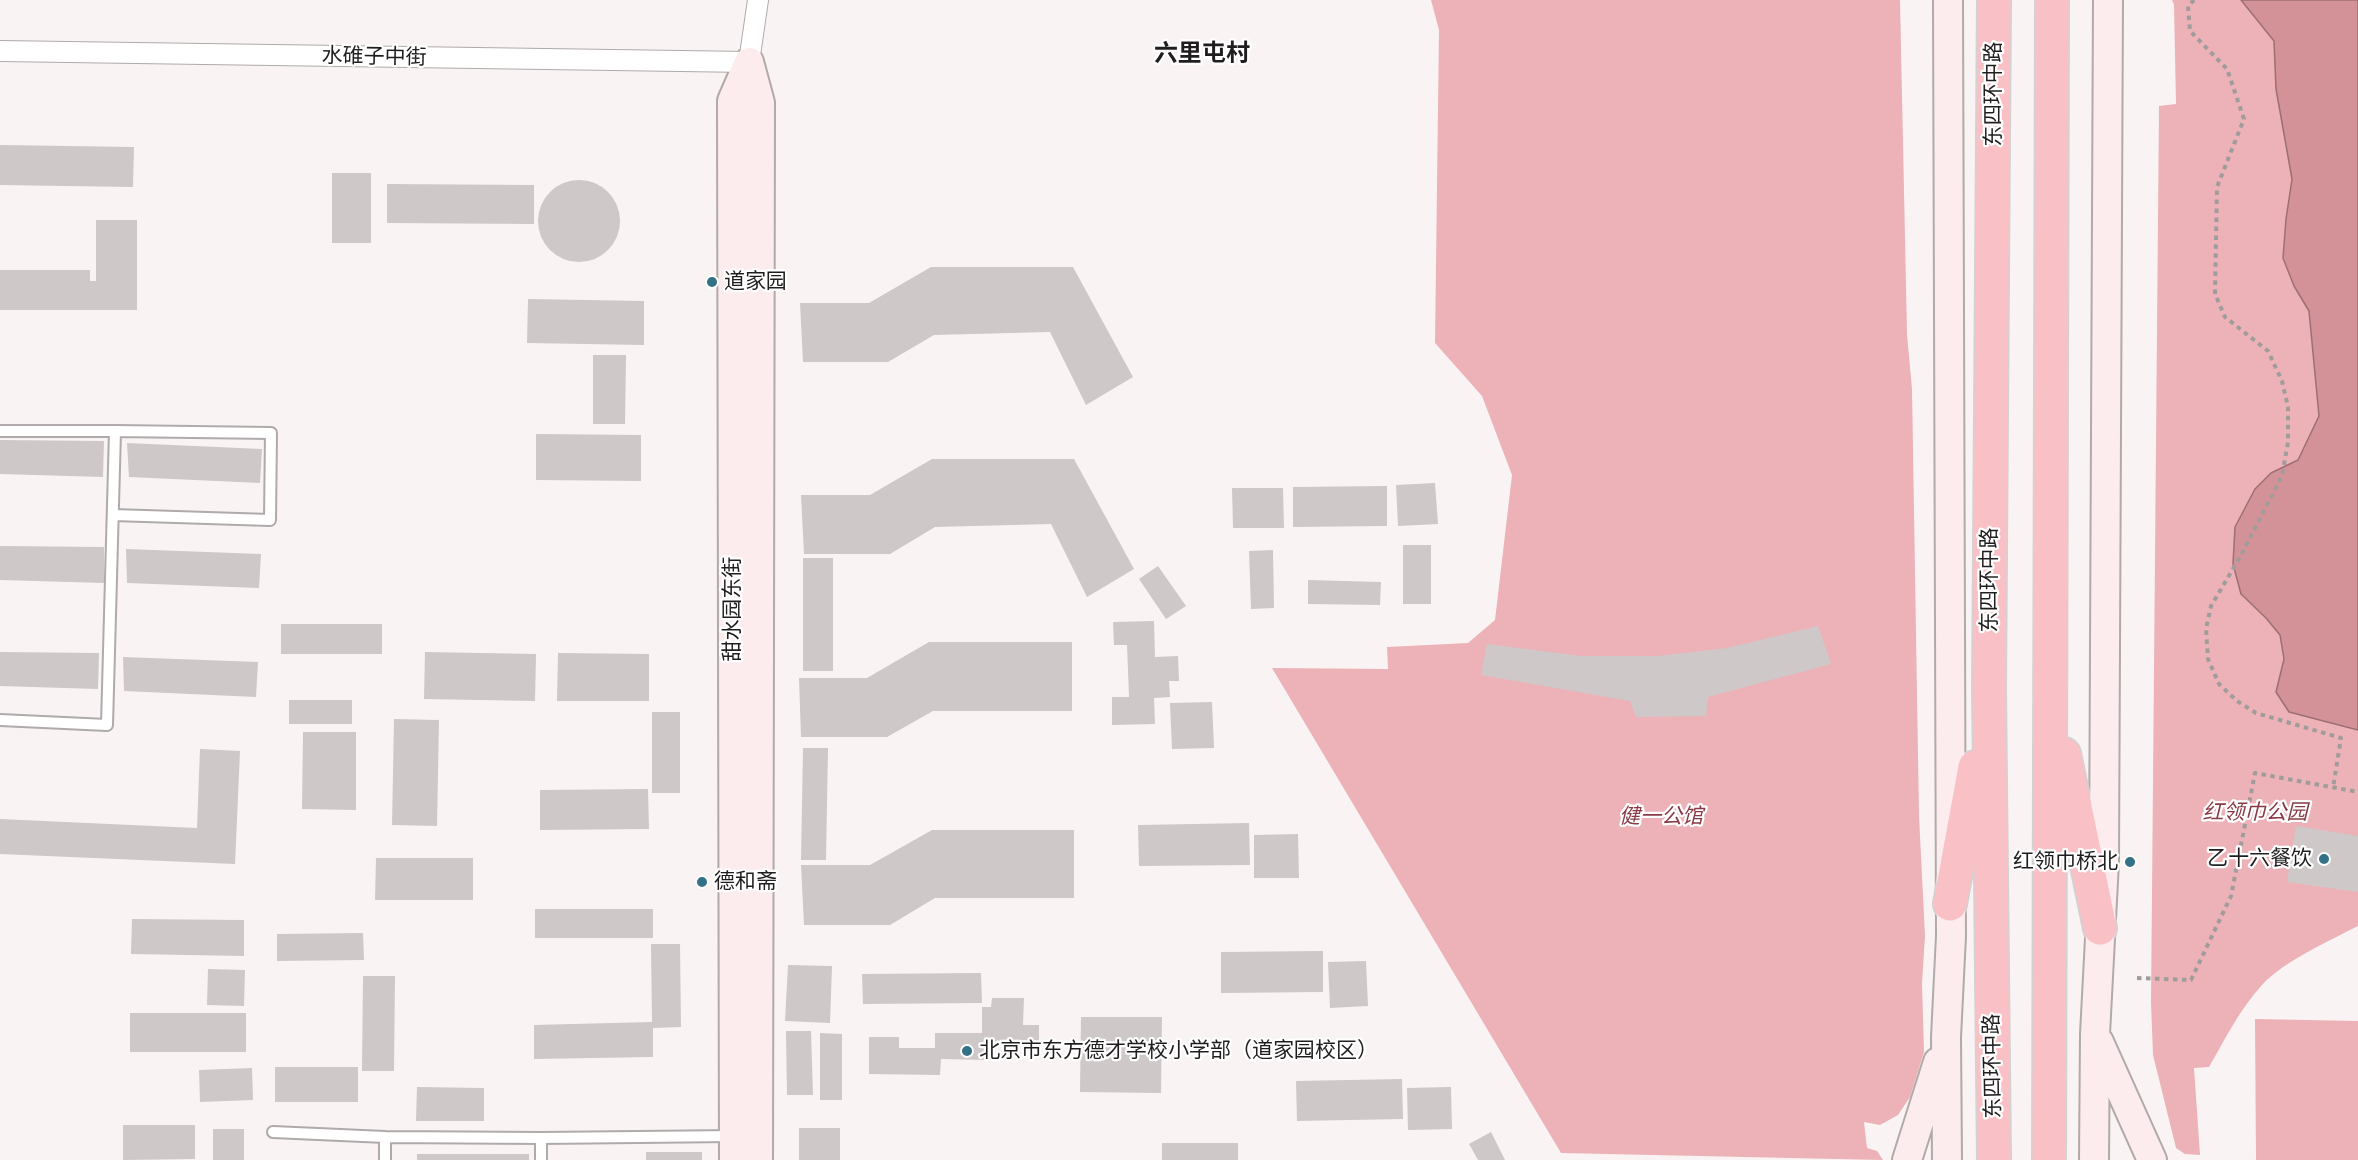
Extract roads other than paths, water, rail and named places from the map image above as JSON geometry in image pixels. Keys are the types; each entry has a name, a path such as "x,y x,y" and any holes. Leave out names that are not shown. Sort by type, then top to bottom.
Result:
{"highway":[{"path":"2049,1160 2052,1"},
{"name":"东四环中路","path":"1994,2 1989,688 1994,1160"},
{"path":"2050,686 2100,928"},
{"path":"1950,904 1989,688"}],"street":[{"name":"甜水园东街","path":"734,1148 732,101 749,62 758,0"},
{"name":"东四环中路","path":"1947,1160 1946,1037 1950,904 1948,1"},
{"path":"2094,1160 2095,1034 2104,850 2108,1"},
{"name":"水碓子中街","path":"0,51 749,62"},
{"name":"甜水园东街","path":"749,62 760,103 758,1160"},
{"path":"2095,1034 2152,1160"},
{"path":"1907,1160 1946,1037"}],"lane":[{"path":"0,432 115,431 270,434 270,520 112,514"},
{"path":"0,720 107,725 115,431"},
{"path":"273,1132 385,1137 541,1138 734,1148"},
{"path":"385,1137 385,1160"},
{"path":"541,1138 541,1160"}],"place":[{"name":"道家园","path":"712,282"},
{"name":"乙十六餐饮","path":"2324,859"},
{"name":"红领巾桥北","path":"2130,862"},
{"name":"德和斋","path":"702,882"},
{"name":"北京市东方德才学校小学部（道家园校区）","path":"967,1051"}],"district":[{"name":"六里屯村","path":"1202,54"}],"park label":[{"name":"红领巾公园","path":"2255,813"},
{"name":"健一公馆","path":"1661,817"}]}
